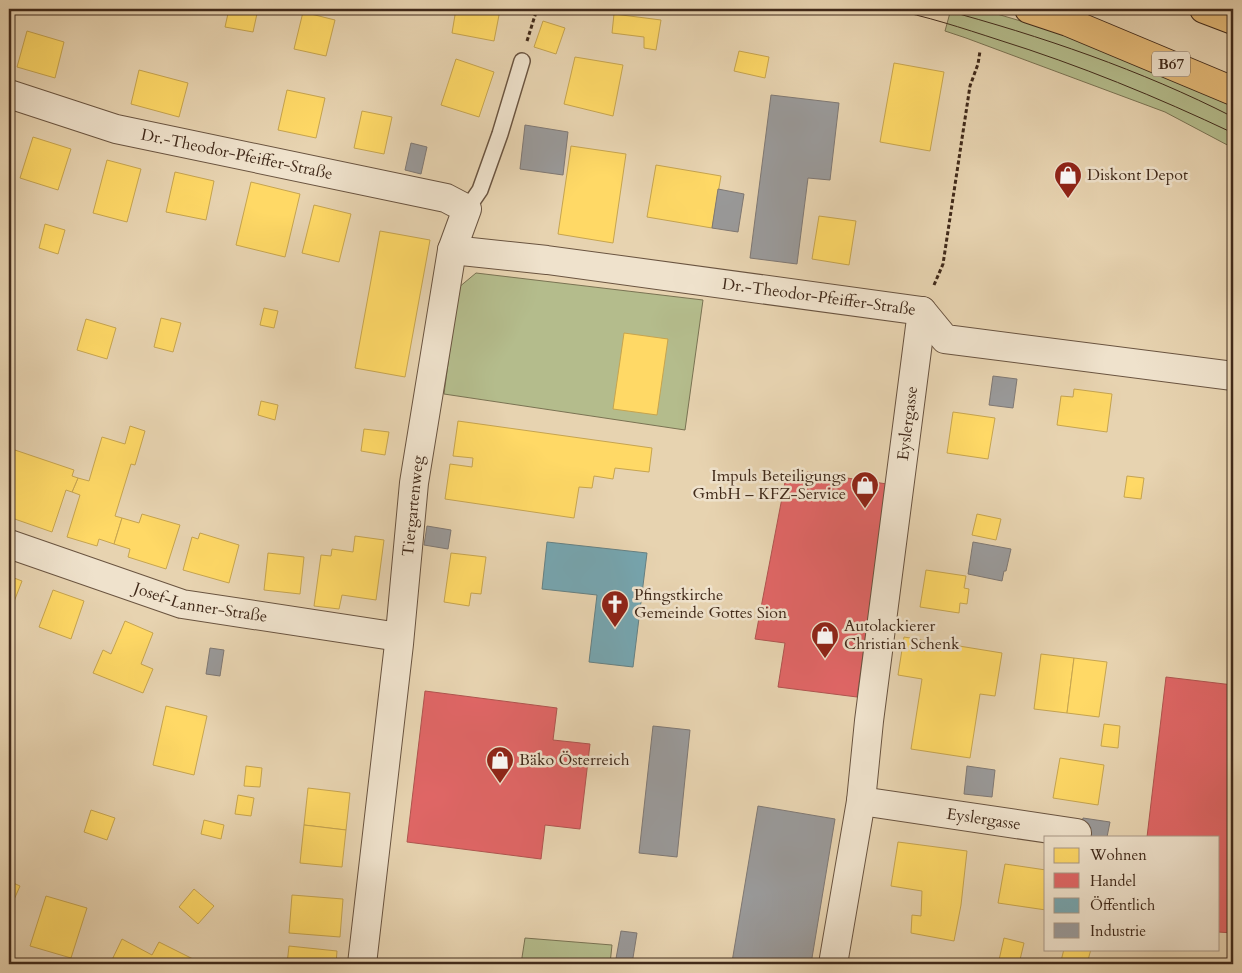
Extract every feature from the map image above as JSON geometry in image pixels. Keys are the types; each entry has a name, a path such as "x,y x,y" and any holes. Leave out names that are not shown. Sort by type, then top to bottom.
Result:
{"main road":[{"name":"B67","path":"1029,9 1068,22 1233,91"},
{"path":"1204,9 1233,20"}],"street":[{"name":"Dr.-Theodor-Pfeiffer-Straße","path":"9,94 116,128 446,198 467,209"},
{"name":"Tiergartenweg","path":"362,964 399,637 414,484 452,250 467,209"},
{"name":"Dr.-Theodor-Pfeiffer-Straße","path":"452,250 546,260 922,311 945,339 1233,376"},
{"name":"Eyslergasse","path":"833,964 861,801 869,721 922,311"},
{"name":"Josef-Lanner-Straße","path":"9,544 182,604 399,637"},
{"name":"Eyslergasse","path":"861,801 1077,833"}],"lane":[{"name":"Tiergartenweg","path":"467,209 480,190 500,134 522,61"}],"path":[{"path":"522,61 537,9"},
{"path":"922,311 943,264 970,86 978,64 980,51"}],"green space":[{"path":"951,9 980,9 1075,37 1233,106 1233,148 1165,112 945,31"},
{"path":"476,273 703,300 685,430 444,394 458,288"},
{"path":"525,938 612,945 610,964 521,964"}],"building: Wohnen":[{"path":"229,9 258,9 253,32 225,27"},
{"path":"456,9 500,10 494,41 452,33"},
{"path":"303,12 335,20 326,56 294,49"},
{"path":"614,14 661,20 656,50 644,48 644,37 612,33"},
{"path":"543,21 565,28 556,54 534,47"},
{"path":"27,31 64,42 55,78 17,67"},
{"path":"739,51 769,57 765,78 734,71"},
{"path":"575,57 623,65 613,116 564,104"},
{"path":"456,59 494,72 479,117 441,105"},
{"path":"894,63 944,72 930,151 880,142"},
{"path":"139,70 188,83 179,117 131,104"},
{"path":"287,90 325,98 316,138 278,130"},
{"path":"362,111 392,117 384,154 354,148"},
{"path":"33,137 71,149 58,190 20,178"},
{"path":"571,146 626,154 613,243 558,234"},
{"path":"107,160 141,169 127,222 93,213"},
{"path":"656,165 721,176 712,228 647,217"},
{"path":"175,172 214,181 206,220 166,212"},
{"path":"251,182 300,194 285,257 236,245"},
{"path":"314,205 351,214 339,262 302,253"},
{"path":"819,216 856,221 849,265 812,259"},
{"path":"45,224 65,230 58,254 39,248"},
{"path":"380,231 430,240 405,377 355,368"},
{"path":"264,308 278,311 274,328 260,325"},
{"path":"161,318 181,323 173,352 154,347"},
{"path":"86,319 116,328 107,359 77,350"},
{"path":"624,333 668,339 657,415 613,409"},
{"path":"1074,389 1112,394 1107,432 1057,425 1061,396 1073,397"},
{"path":"261,401 278,405 275,420 258,415"},
{"path":"953,412 995,418 988,459 947,453"},
{"path":"458,421 652,448 649,472 615,468 613,479 594,476 592,488 579,487 574,518 445,499 450,464 472,467 473,458 453,456"},
{"path":"130,426 145,431 135,465 131,464 115,516 122,518 114,544 99,539 97,546 67,537 80,495 72,492 78,478 89,481 102,437 125,444"},
{"path":"364,429 389,432 385,455 361,451"},
{"path":"9,448 74,470 72,476 78,478 72,492 66,490 52,532 9,517"},
{"path":"1127,476 1144,478 1141,499 1124,497"},
{"path":"142,514 180,525 166,569 128,557 130,549 114,544 122,518 139,523"},
{"path":"977,514 1001,519 996,540 972,535"},
{"path":"200,533 239,545 229,583 183,570 192,537 198,539"},
{"path":"355,536 384,540 376,600 342,595 339,609 314,606 321,555 331,556 332,549 353,552"},
{"path":"268,553 304,557 300,594 264,590"},
{"path":"451,553 486,557 481,594 471,593 469,606 444,602"},
{"path":"926,570 966,576 964,588 969,589 967,604 960,603 959,613 920,607"},
{"path":"9,576 22,581 10,612 9,611"},
{"path":"53,590 84,601 71,639 39,627"},
{"path":"125,621 153,633 141,664 153,669 143,693 93,673 103,650 111,654"},
{"path":"904,637 1002,653 995,696 980,694 970,758 911,749 922,679 898,675"},
{"path":"1041,654 1074,658 1067,713 1034,709"},
{"path":"1074,658 1107,662 1099,717 1067,713"},
{"path":"166,706 207,716 194,775 153,765"},
{"path":"1104,724 1120,726 1118,748 1101,746"},
{"path":"1060,758 1104,765 1098,805 1053,798"},
{"path":"246,766 262,768 260,787 244,786"},
{"path":"308,788 350,793 346,830 304,825"},
{"path":"238,795 254,798 251,816 235,814"},
{"path":"91,810 115,818 107,840 84,832"},
{"path":"204,820 224,825 221,839 201,834"},
{"path":"304,825 346,830 342,867 300,863"},
{"path":"898,842 967,851 961,905 954,941 911,933 912,915 921,916 922,891 891,886"},
{"path":"1005,864 1044,870 1044,910 998,903"},
{"path":"9,881 20,886 9,911"},
{"path":"194,889 214,906 198,924 179,907"},
{"path":"292,895 343,899 340,937 289,933"},
{"path":"46,896 87,908 71,958 30,946"},
{"path":"1004,938 1024,943 1019,964 999,960"},
{"path":"122,939 152,955 159,942 203,964 110,964"},
{"path":"289,946 337,951 336,964 287,964"},
{"path":"1064,950 1091,950 1087,964 1070,964 1061,961"}],"building: Handel":[{"path":"807,472 887,484 857,697 778,687 785,643 755,639 786,477 806,479"},
{"path":"1166,677 1233,685 1233,933 1220,932 1220,836 1147,836"},
{"name":"Bäko Österreich","path":"425,691 557,708 553,740 590,744 580,829 545,825 541,859 407,842"}],"building: Öffentlich":[{"name":"Pfingstkirche Gemeinde Gottes Sion","path":"547,542 647,553 633,667 589,662 597,595 542,589"}],"building: Industrie":[{"path":"771,95 839,103 830,180 808,178 797,264 750,258"},
{"path":"525,125 568,132 563,175 520,169"},
{"path":"411,143 427,147 421,174 405,170"},
{"path":"718,189 744,194 738,232 712,228"},
{"path":"993,376 1017,379 1013,408 989,405"},
{"path":"427,526 451,530 448,549 424,545"},
{"path":"973,542 1011,549 1002,581 968,574"},
{"path":"210,648 224,650 220,676 206,674"},
{"path":"653,726 690,730 677,857 639,853"},
{"path":"967,766 995,770 992,797 964,794"},
{"path":"758,806 835,819 811,964 743,964 732,962"},
{"path":"1083,818 1110,822 1107,836 1080,836"},
{"path":"621,931 637,933 632,964 615,964"}],"tram line":[{"path":"889,9 944,23 1059,60 1147,94 1233,133"},
{"path":"941,9 1016,31 1127,69 1233,117"}],"place":[{"name":"Diskont Depot","path":"1068,199"},
{"name":"Impuls Beteiligungs GmbH – KFZ-Service","path":"865,509"},
{"name":"Pfingstkirche Gemeinde Gottes Sion","path":"615,628"},
{"name":"Autolackierer Christian Schenk","path":"825,659"},
{"name":"Bäko Österreich","path":"500,784"}]}
